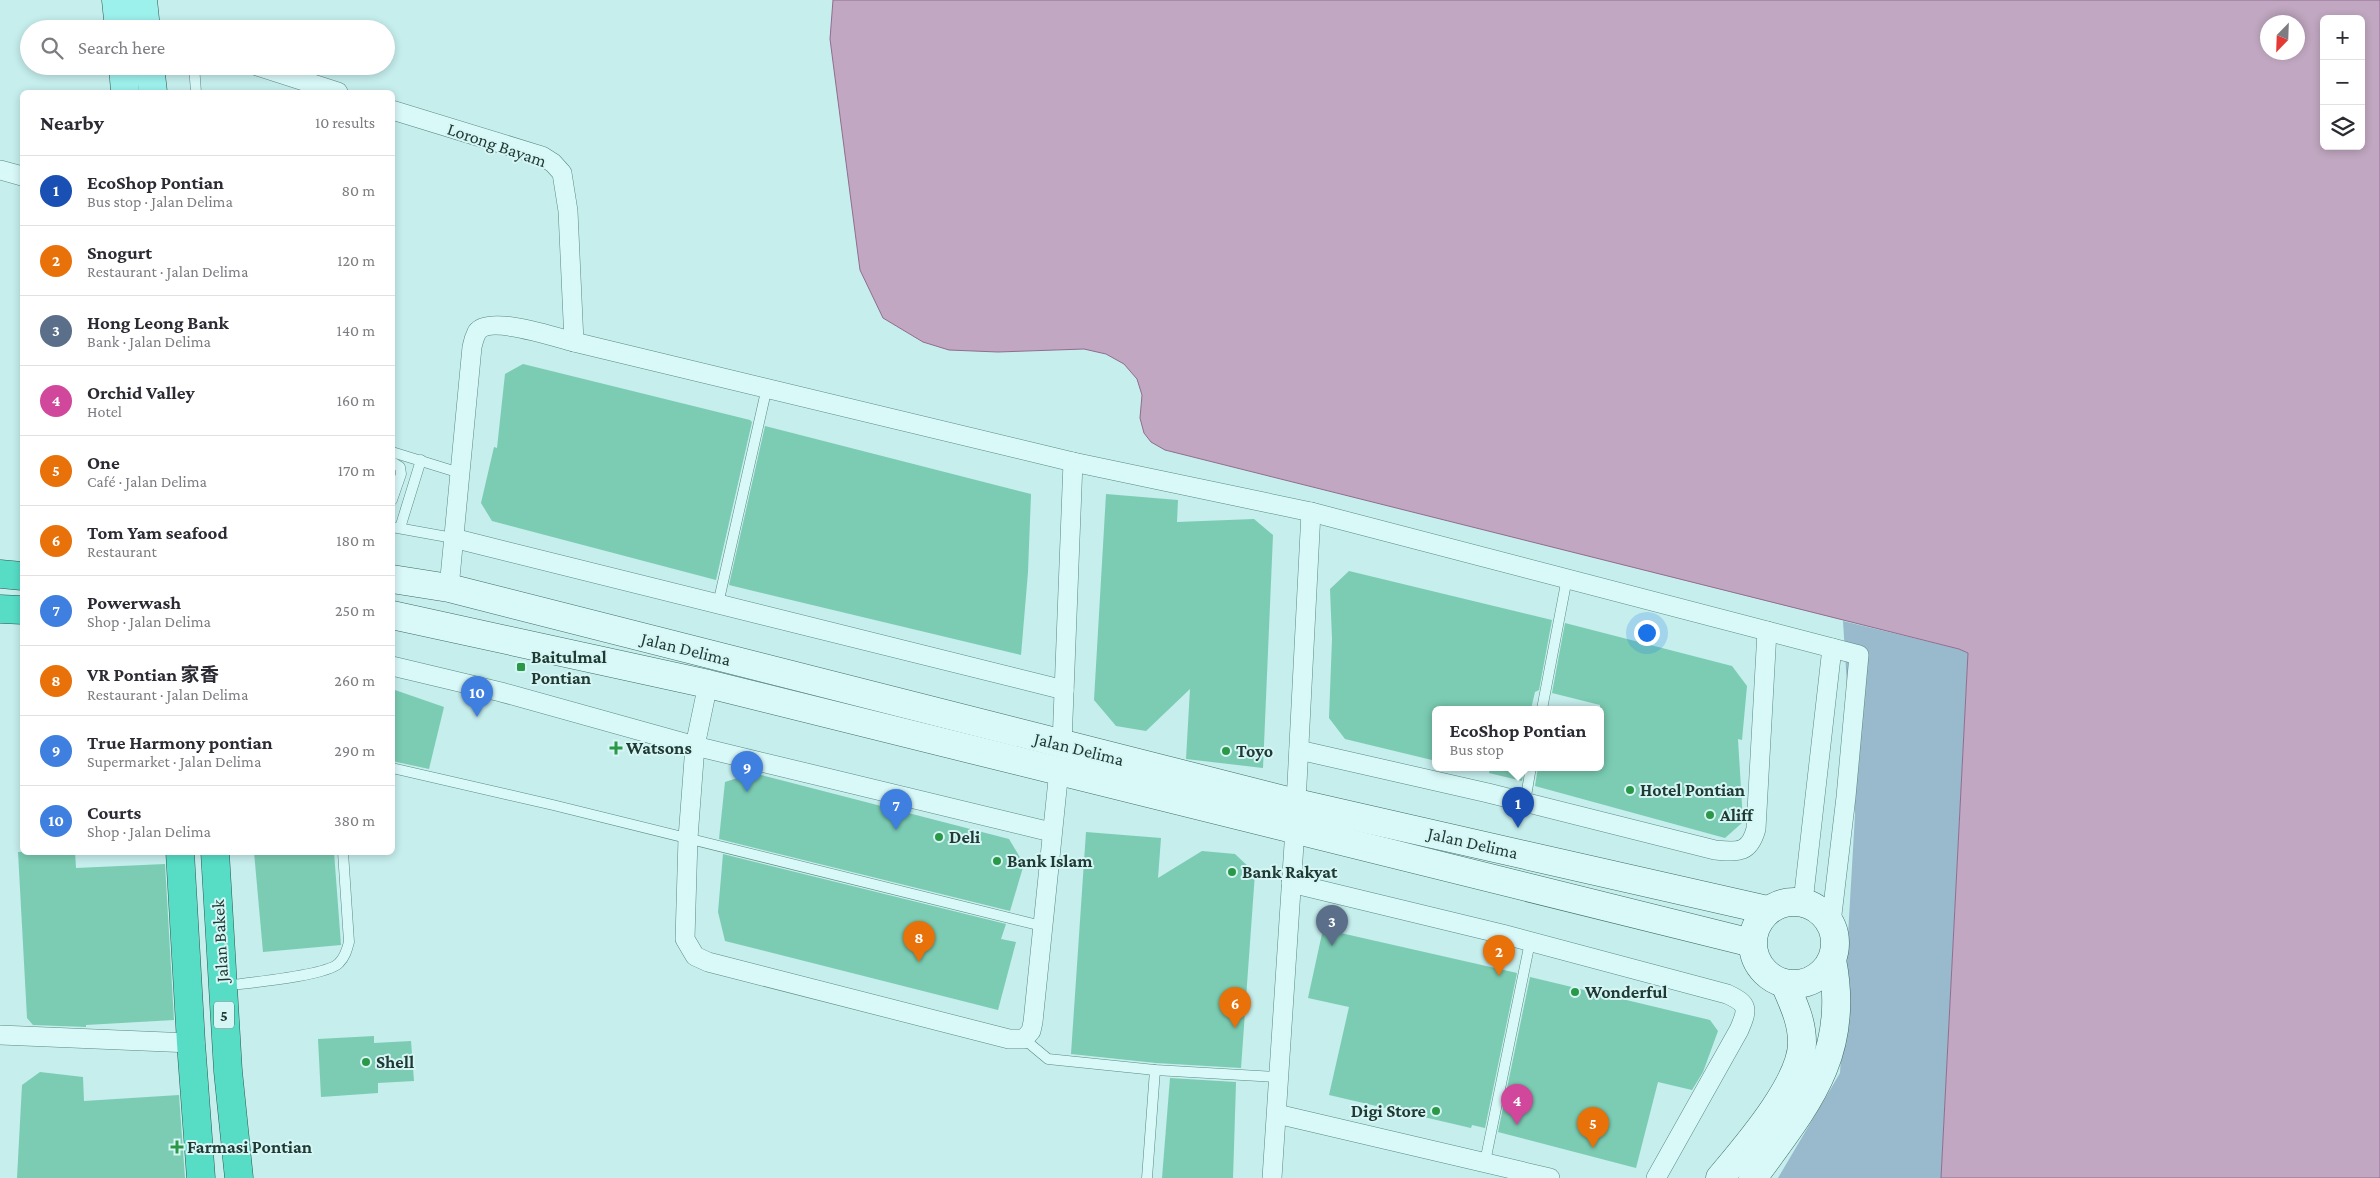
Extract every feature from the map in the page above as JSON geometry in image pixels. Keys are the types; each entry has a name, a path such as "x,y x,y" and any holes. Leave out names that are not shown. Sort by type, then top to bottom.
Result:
{"highway":[{"path":"0,574 20,576"},
{"path":"0,609 20,610"},
{"name":"Jalan Bakek","path":"180,855 201,1178"},
{"name":"Jalan Bakek","path":"215,855 228,1071 238,1178"}],"main road":[{"path":"116,0 118,20"},
{"path":"143,0 145,20"},
{"path":"124,75 125,90"},
{"path":"151,75 153,90"}],"street":[{"path":"285,75 332,90"},
{"name":"Lorong Bayam","path":"395,111 542,156 553,163 562,173 568,211 574,342"},
{"path":"0,170 20,175"},
{"path":"551,652 456,607 448,598 472,347 478,331 489,324 503,325 767,387 1073,462 1311,512 1859,655 1846,797 1831,923 1836,941 1832,960 1837,1001 1834,1031 1827,1062 1808,1103 1753,1178"},
{"path":"708,684 694,746 688,838 685,940 695,956 708,962 999,1037 1024,1039 1031,1032 1033,1022 1060,757 1073,462"},
{"path":"1272,1178 1299,750 1311,512"},
{"path":"454,538 1064,690"},
{"name":"Jalan Delima","path":"395,579 449,588 1060,757 1295,816 1752,943"},
{"name":"Jalan Delima","path":"395,616 551,652 1060,757"},
{"path":"1299,750 1525,802 1715,850 1734,852 1745,849 1753,842 1756,829 1767,631"},
{"path":"1803,902 1832,648"},
{"path":"395,667 500,692 694,746 1051,832"},
{"name":"Jalan Delima","path":"1295,816 1767,910"},
{"path":"1291,883 1530,942 1727,994 1739,1000 1744,1005 1746,1012 1739,1030 1656,1178"},
{"path":"1831,923 1819,910 1803,902 1784,902 1767,910 1756,925 1752,943 1756,962 1768,976 1785,984 1804,984 1821,975 1832,960"},
{"path":"1720,1178 1772,1115 1799,1061 1802,1044 1800,1023 1785,984"},
{"path":"0,1034 191,1043"},
{"path":"1277,1114 1550,1178"}],"lane":[{"path":"195,75 196,90"},
{"path":"718,604 767,387"},
{"path":"395,453 460,473"},
{"path":"421,460 396,528 454,538"},
{"path":"395,464 400,467 401,474 395,491"},
{"path":"1543,706 1567,578"},
{"path":"395,769 688,838 1042,926"},
{"path":"1525,802 1530,771"},
{"path":"223,986 322,972 338,964 346,952 349,942 343,855"},
{"path":"1485,1162 1530,942"},
{"path":"1024,1039 1048,1059 1155,1070 1278,1077"},
{"path":"1147,1178 1155,1070"}],"shaded area":[{"path":"833,0 2380,0 2380,1178 1941,1178 1968,653 1959,649 1165,450 1151,442 1144,433 1140,418 1142,395 1137,379 1124,364 1106,354 1084,349 998,352 949,350 923,342 883,318 860,270 830,39"},
{"path":"1843,621 1959,649 1968,653 1941,1178 1778,1178 1840,1073 1855,815"}],"building":[{"path":"523,364 752,422 716,580 492,521 481,503 494,447 497,448 505,374"},
{"path":"765,426 1031,494 1028,572 1021,655 729,585"},
{"path":"1106,494 1178,500 1177,522 1254,519 1273,535 1263,768 1186,759 1190,689 1146,731 1116,726 1094,700"},
{"path":"1349,571 1552,620 1539,690 1535,692 1532,706 1432,706 1432,760 1345,739 1329,718 1332,639 1330,589"},
{"path":"1565,623 1732,666 1747,686 1742,740 1738,739 1743,822 1725,838 1535,786 1537,771 1604,771 1604,706 1552,693"},
{"path":"395,690 444,707 429,769 395,762"},
{"path":"1489,771 1523,771 1522,781 1489,773"},
{"path":"753,773 1009,839 1024,864 1010,911 719,839 725,782"},
{"path":"1086,832 1161,838 1158,878 1202,851 1235,854 1255,873 1241,1068 1156,1063 1071,1054"},
{"path":"18,852 20,852 20,855 75,855 76,868 165,864 174,1020 86,1025 86,1027 33,1025 27,1018"},
{"path":"723,854 1006,924 1001,939 1016,942 998,1010 725,941 718,912"},
{"path":"254,855 334,855 341,945 263,952"},
{"path":"1323,929 1517,973 1485,1128 1472,1125 1471,1128 1329,1095 1349,1007 1308,998"},
{"path":"1530,977 1710,1020 1718,1031 1703,1072 1692,1090 1658,1082 1636,1168 1498,1132"},
{"name":"Shell","path":"374,1036 374,1043 411,1041 414,1081 378,1083 378,1093 321,1097 318,1039"},
{"path":"40,1072 83,1077 84,1101 179,1095 185,1178 17,1178 22,1085"},
{"path":"1170,1078 1236,1082 1233,1178 1162,1178"}],"place":[{"name":"Baitulmal Pontian","path":"521,667"},
{"name":"Courts","path":"477,717"},
{"name":"Watsons","path":"616,748"},
{"name":"Toyo","path":"1226,751"},
{"name":"Hotel Pontian","path":"1630,790"},
{"name":"True Harmony pontian","path":"747,792"},
{"name":"Aliff","path":"1710,815"},
{"name":"EcoShop Pontian","path":"1518,828"},
{"name":"Powerwash","path":"896,830"},
{"name":"Deli","path":"939,837"},
{"name":"Bank Islam","path":"997,861"},
{"name":"Bank Rakyat","path":"1232,872"},
{"name":"Hong Leong Bank","path":"1332,946"},
{"name":"VR Pontian 家香","path":"919,962"},
{"name":"Snogurt","path":"1499,976"},
{"name":"Wonderful","path":"1575,992"},
{"name":"Tom Yam seafood","path":"1235,1028"},
{"name":"Shell","path":"366,1062"},
{"name":"Digi Store","path":"1436,1111"},
{"name":"Orchid Valley","path":"1517,1125"},
{"name":"Farmasi Pontian","path":"177,1147"},
{"name":"One","path":"1593,1148"}]}
